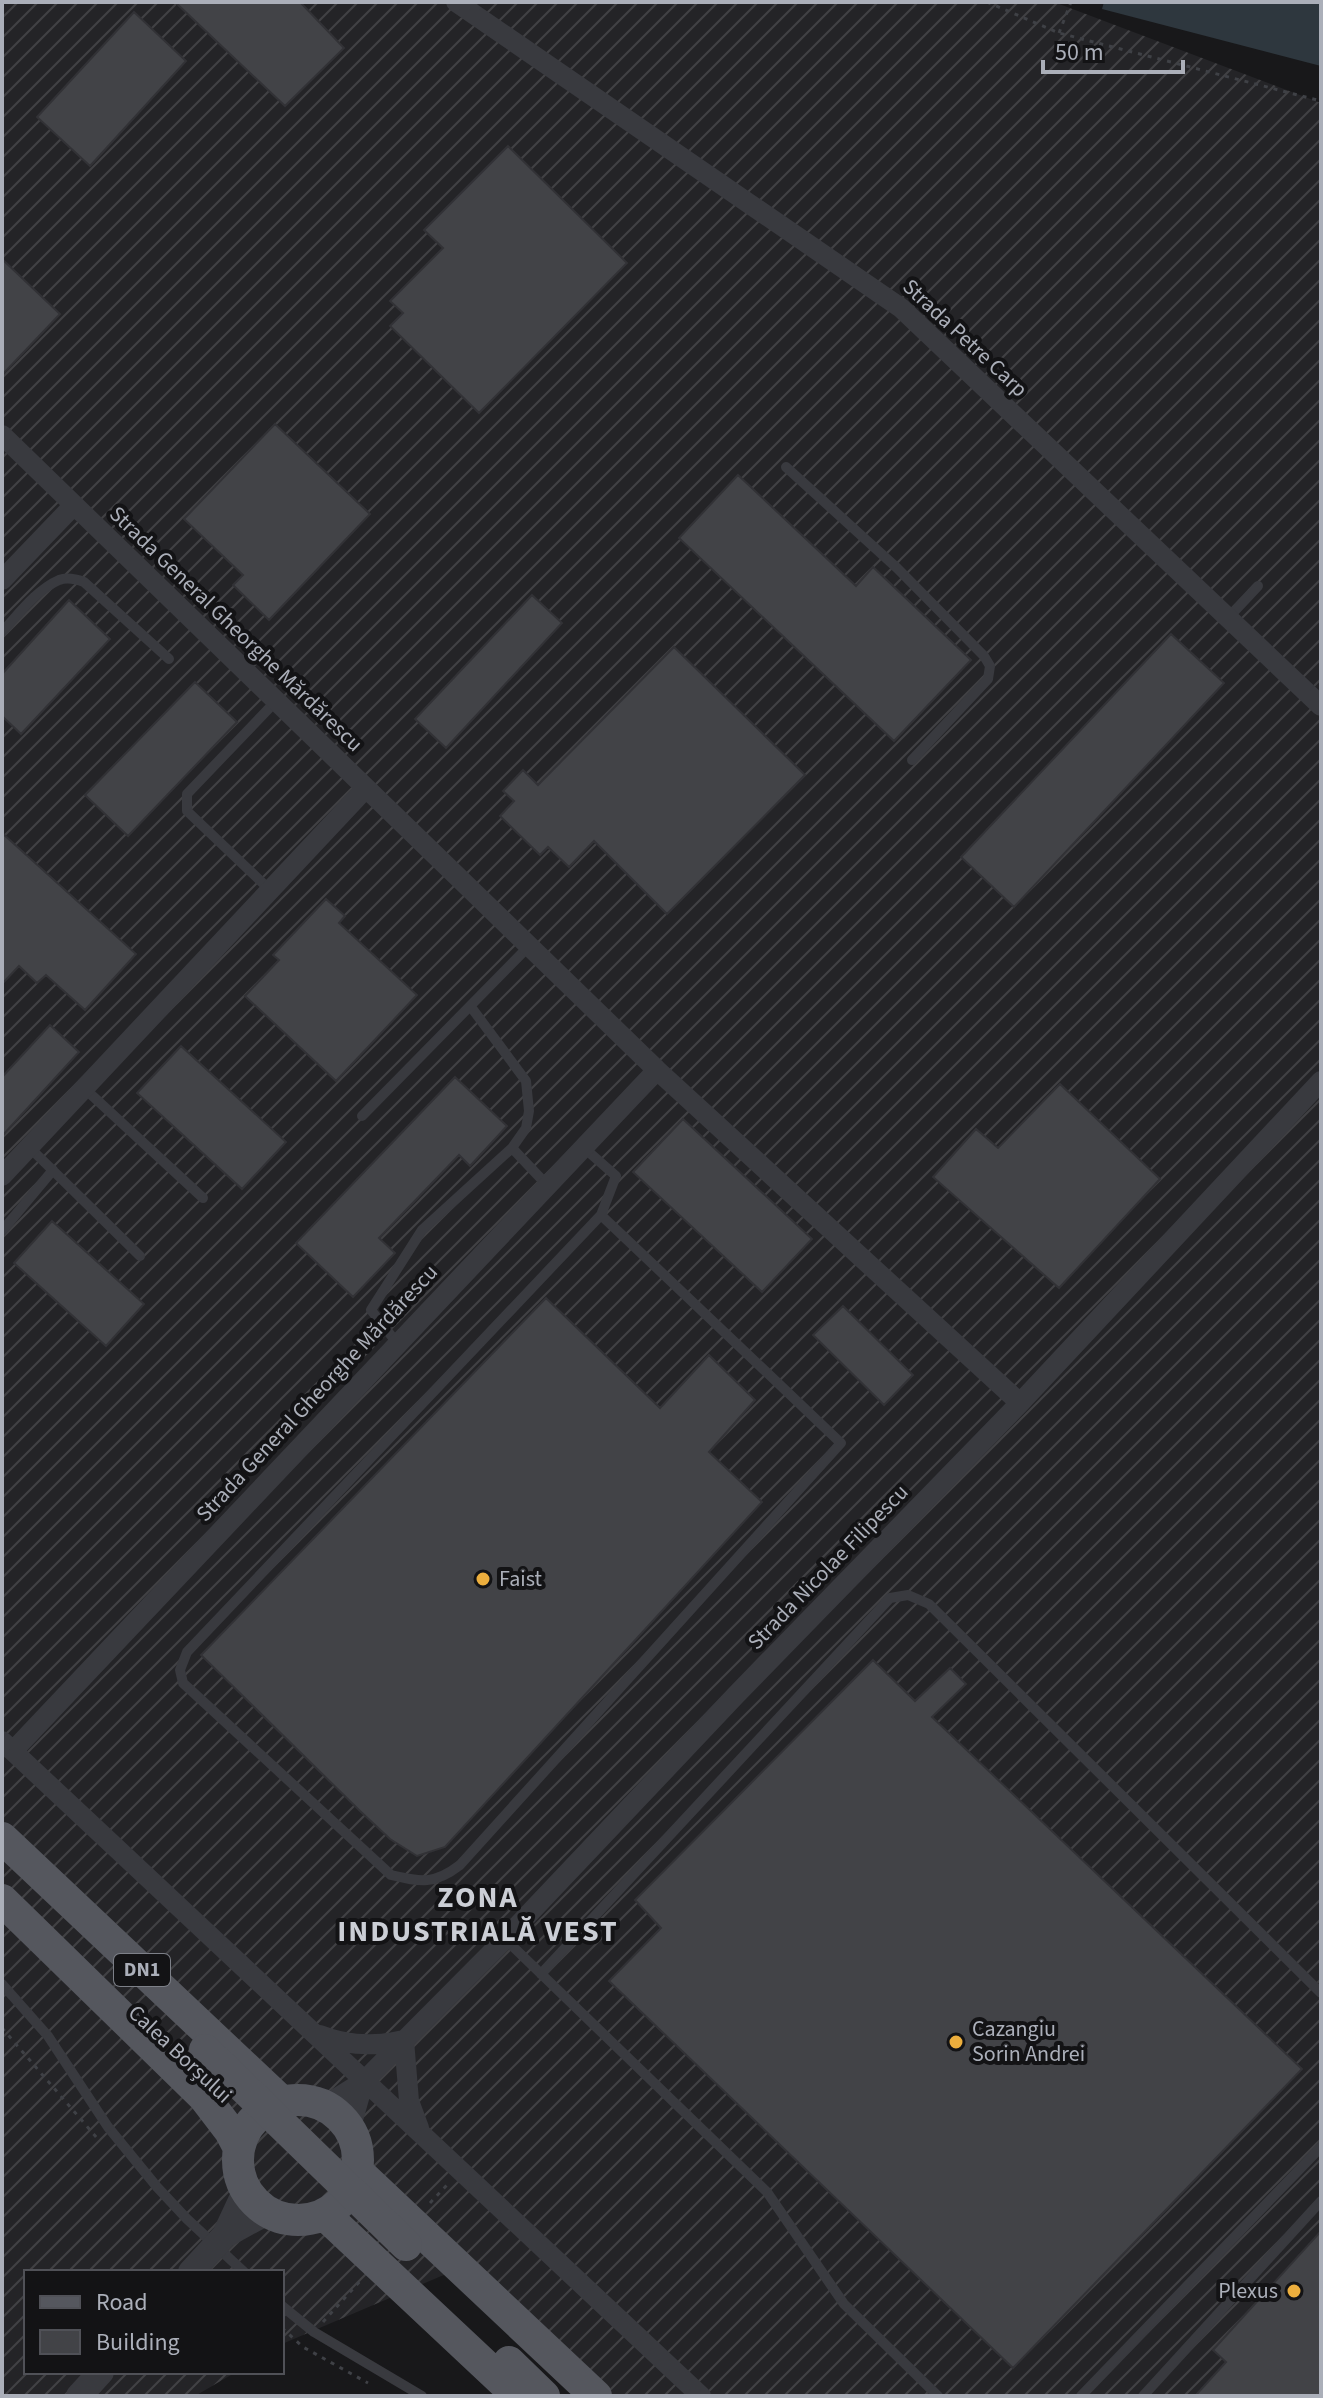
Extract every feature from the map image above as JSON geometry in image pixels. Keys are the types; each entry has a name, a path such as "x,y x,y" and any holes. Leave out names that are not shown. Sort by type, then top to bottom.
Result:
{"main road":[{"name":"DN1","path":"2,1838 282,2102"},
{"name":"Calea Borșului","path":"2,1861 198,2058 401,2250 567,2396"},
{"name":"Calea Borșului","path":"2,1888 198,2058"},
{"name":"DN1","path":"2,1900 204,2097 239,2148 238,2162 257,2201"},
{"path":"257,2201 296,2220 310,2219 324,2214 346,2196 357,2171 357,2152 350,2130 334,2112 303,2100 282,2102"},
{"name":"Calea Borșului","path":"239,2148 254,2119 267,2108 282,2102"},
{"path":"357,2171 596,2396"},
{"path":"324,2214 518,2396"},
{"name":"Calea Borșului","path":"401,2250 544,2396"}],"street":[{"name":"Strada Petre Carp","path":"456,2 901,308 1321,706"},
{"name":"Strada General Gheorghe Mărdărescu","path":"2,435 657,1070 1020,1403"},
{"path":"2,580 74,505"},
{"path":"3,1173 366,788"},
{"name":"Strada General Gheorghe Mărdărescu","path":"8,1746 657,1070"},
{"name":"Strada Nicolae Filipescu","path":"324,2106 364,2081 505,1939 735,1696 1020,1403 1321,1081"},
{"path":"8,1746 701,2396"},
{"path":"312,2032 352,2044 382,2046 404,2040 409,2101 422,2135"},
{"name":"Strada Nicolae Filipescu","path":"350,2130 364,2081"},
{"path":"193,2270 257,2201"},
{"path":"79,2396 99,2374"}],"lane":[{"path":"786,467 897,568 984,656 990,666 988,679 912,760"},
{"path":"2,632 36,596 60,579 72,578 84,582 169,659"},
{"path":"1228,618 1258,586"},
{"path":"270,890 187,811 186,803 187,794 276,701"},
{"path":"362,1116 530,945"},
{"path":"397,1343 371,1310 422,1230 512,1148 526,1128 529,1111 526,1081 471,1007"},
{"path":"84,1088 203,1198"},
{"path":"29,1147 140,1256"},
{"path":"583,1147 616,1176 601,1215 187,1652 180,1670 183,1683 391,1875 420,1882 444,1878 460,1865 841,1443 601,1215"},
{"path":"512,1148 547,1185"},
{"path":"2,1231 53,1170"},
{"path":"541,1974 890,1598 908,1595 929,1604 1321,1993"},
{"path":"505,1939 767,2192 844,2304 938,2396"},
{"path":"2,1984 48,2036 108,2127 157,2187 220,2240 242,2270"},
{"path":"1081,2396 1321,2147"},
{"path":"1143,2396 1321,2201"},
{"path":"284,2308 314,2332 422,2396"}],"path":[{"path":"987,2 1059,33 1321,101"},
{"path":"1059,33 1071,2"},
{"path":"284,2330 303,2347 379,2389"}],"shaded area":[{"path":"2,2 1054,2 1321,103 1321,2396 596,2396 460,2268 284,2343 284,2270 24,2270 24,2374 233,2374 195,2396 2,2396"},
{"path":"1104,2 1321,2 1321,66 1102,9"}],"building":[{"path":"175,2 300,2 344,48 285,106"},
{"path":"134,12 186,61 90,166 37,117"},
{"path":"508,146 627,263 479,413 390,326 403,313 390,301 443,248 424,230"},
{"path":"2,259 60,314 2,375"},
{"path":"275,424 370,514 269,620 233,585 243,575 184,519"},
{"path":"738,475 856,586 873,567 971,660 894,741 679,538"},
{"path":"532,595 562,623 446,748 415,719"},
{"path":"69,600 110,639 21,734 2,716 2,674"},
{"path":"1171,634 1224,683 1014,907 961,857"},
{"path":"674,647 805,775 667,914 594,841 569,867 548,847 540,855 500,816 514,801 503,791 523,770 538,785"},
{"path":"195,682 237,722 128,836 85,795"},
{"path":"2,833 136,954 85,1010 46,975 37,983 19,966 2,984"},
{"path":"326,899 345,916 339,923 417,995 336,1081 245,996 279,960 273,955"},
{"path":"50,1025 79,1052 2,1136 2,1077"},
{"path":"181,1046 286,1142 242,1189 137,1093"},
{"path":"455,1077 507,1126 470,1166 459,1155 379,1238 395,1253 353,1297 296,1243"},
{"path":"1060,1084 1160,1179 1059,1288 933,1177 976,1129 998,1148"},
{"path":"683,1119 812,1239 762,1292 633,1172"},
{"path":"52,1221 144,1304 106,1346 14,1263"},
{"name":"Faist","path":"546,1298 660,1408 709,1355 755,1400 709,1452 762,1502 445,1847 417,1856 390,1839 201,1655"},
{"path":"843,1306 913,1375 884,1405 813,1335"},
{"path":"873,1660 915,1701 950,1668 966,1684 932,1717 1302,2069 1013,2368 609,1981 661,1928 635,1900"},
{"name":"Plexus","path":"1321,2231 1321,2396 1195,2396 1226,2362 1213,2350"}],"place":[{"name":"Faist","path":"483,1579"},
{"name":"Cazangiu Sorin Andrei","path":"956,2042"},
{"name":"Plexus","path":"1294,2291"}],"district":[{"name":"ZONA INDUSTRIALĂ VEST","path":"478,1914"}]}
